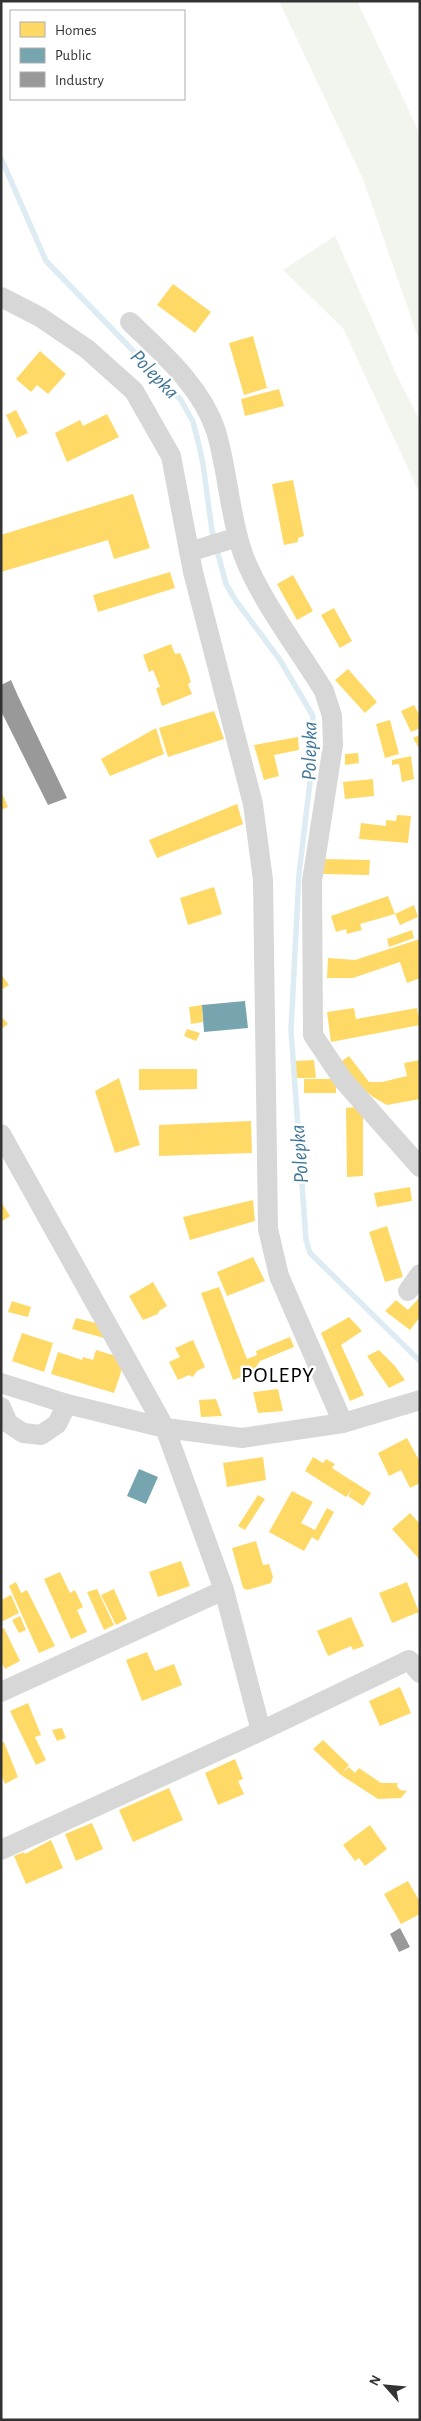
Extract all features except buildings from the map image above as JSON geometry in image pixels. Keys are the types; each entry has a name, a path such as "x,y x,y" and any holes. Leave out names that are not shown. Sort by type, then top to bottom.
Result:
{"street":[{"path":"1,297 40,317 87,349 134,391 170,456 196,549 252,804 263,880 268,1229 278,1276 343,1423"},
{"path":"130,322 182,373 204,405 216,431 221,453 232,539 324,691 332,716 333,745 331,772 312,880 313,1035 343,1080 420,1167"},
{"path":"196,549 232,539"},
{"path":"1,1134 165,1428 224,1590 261,1731"},
{"path":"408,1291 420,1274"},
{"path":"1,1398 2,1384 67,1404 165,1428 242,1438 343,1423 418,1400"},
{"path":"1,1407 8,1424 23,1433 41,1435 57,1424 67,1404"},
{"path":"1,1692 224,1590"},
{"path":"1,1850 261,1731 409,1660 420,1673"}],"shaded area":[{"path":"279,1 357,1 420,134 420,343 363,179"},
{"path":"335,236 398,378 420,421 420,494 343,328 283,270"}],"waterway":[{"name":"Polepka","path":"1,158 46,261 181,400 193,422 198,441 212,531 226,584 236,601 280,660 313,716 312,765 299,874 291,1030 306,1240 310,1253 420,1361"}],"district":[{"name":"POLEPY","path":"278,1374"}]}
